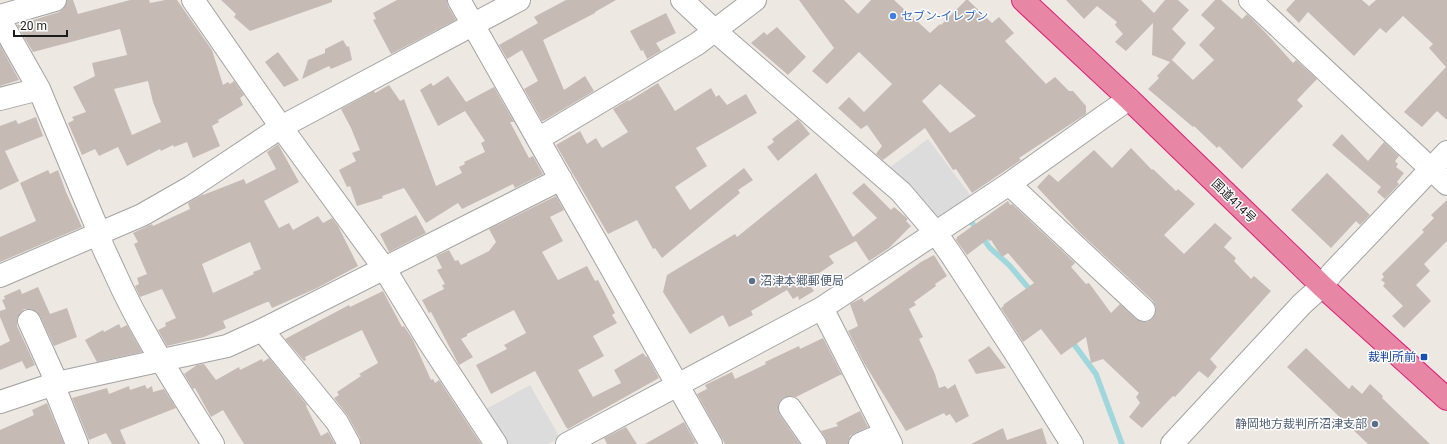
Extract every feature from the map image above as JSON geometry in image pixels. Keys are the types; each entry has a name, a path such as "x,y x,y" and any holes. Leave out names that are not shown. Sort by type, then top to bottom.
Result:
{"highway":[{"name":"国道414号","path":"1023,0 1129,99 1322,286 1447,399"}],"street":[{"path":"0,16 55,0"},
{"path":"193,0 281,127 384,268 429,342 496,444"},
{"path":"460,0 711,444"},
{"path":"0,276 142,215 185,191 281,127 519,0"},
{"path":"682,0 714,30 901,192 936,233 1072,444"},
{"path":"538,139 697,44 755,0"},
{"path":"1250,0 1447,184"},
{"path":"0,20 39,89 95,223 97,234 123,291 161,360 213,444"},
{"path":"0,99 39,89"},
{"path":"567,444 595,438 677,386 822,308 1009,184 1102,116 1129,99"},
{"path":"1172,444 1302,304 1322,286 1332,273 1447,152"},
{"path":"0,402 55,383 227,346 262,330 561,178"},
{"path":"1009,184 1144,310"},
{"path":"822,308 888,438 860,444"},
{"path":"29,320 55,383 77,444"},
{"path":"262,330 337,422 349,444"},
{"path":"790,408 815,444"}],"shaded area":[{"path":"928,139 971,196 934,222 889,168"},
{"path":"530,385 560,438 548,444 508,444 486,409"}],"building":[{"path":"67,0 73,0 78,14 130,0 149,0 150,3 165,0 177,0 212,50 223,85 228,82 230,84 234,81 244,95 240,98 243,105 218,120 219,122 212,126 220,146 193,158 187,142 174,147 173,145 161,151 160,149 127,166 118,147 99,156 95,149 82,155 68,123 74,120 72,117 86,112 73,87 95,76 92,63 127,55 120,29 33,52 17,25 59,12 64,8","holes":["148,81 153,102 161,122 132,135 114,89"]},
{"path":"221,0 332,0 332,2 250,31 234,17 236,14"},
{"path":"397,0 447,0 448,6 456,20 391,54 373,20 376,19 373,13"},
{"path":"566,0 616,0 595,13 543,40 564,90 585,76 594,91 542,121 524,89 538,81 522,50 507,59 499,45 538,23 534,17"},
{"path":"799,0 844,0 858,14 871,0 894,0 930,33 940,24 941,25 966,0 968,0 992,23 999,17 1014,33 1005,41 1046,84 1055,77 1069,91 1073,91 1086,106 1086,114 1019,158 1021,160 972,193 956,169 953,170 925,128 883,160 876,154 882,146 867,125 861,129 838,108 849,97 864,112 892,84 859,52 827,84 812,71 834,48","holes":["940,84 976,116 950,133 922,101"]},
{"path":"1066,0 1141,0 1154,13 1165,0 1178,0 1189,10 1172,29 1186,43 1170,62 1152,55 1153,23 1126,51 1115,42 1123,34 1115,25 1117,22 1097,6 1084,19"},
{"path":"1215,0 1221,0 1242,19 1247,14 1293,63 1296,60 1317,79 1297,100 1303,106 1242,169 1219,146 1217,148 1194,126 1193,127 1148,89 1159,78 1157,76 1172,60 1193,80 1214,60 1199,45 1215,28 1201,15"},
{"path":"1295,0 1362,0 1369,6 1376,0 1447,0 1447,120 1437,111 1422,127 1404,112 1446,67 1429,48 1433,44 1403,16 1386,33 1380,28 1354,56 1308,12 1299,23 1286,10"},
{"path":"666,13 676,33 656,43 661,51 647,59 643,50 641,51 630,31"},
{"path":"777,27 806,57 788,75 751,43 764,32 767,35"},
{"path":"343,40 347,47 349,46 352,60 331,69 329,66 302,79 308,60 325,53 325,49"},
{"path":"0,45 19,80 0,86"},
{"path":"278,52 299,80 284,87 265,62"},
{"path":"448,76 466,102 494,87 514,122 510,122 529,158 533,156 543,174 515,188 513,184 462,209 458,203 426,223 404,188 382,196 383,198 357,206 350,186 347,187 339,170 356,161 352,153 360,150 341,109 374,91 375,93 389,85 400,101 404,99 436,186 462,173 459,167 465,164 464,162 485,152 481,143 485,141 465,111 438,126 420,90 431,83 433,86"},
{"path":"658,83 675,111 711,88 716,97 719,95 727,105 746,94 757,113 696,148 707,166 675,187 690,210 744,168 753,180 738,190 740,193 662,258 655,248 653,249 637,220 608,234 556,145 580,131 587,144 596,138 602,148 628,132 613,109"},
{"path":"36,117 43,136 5,151 19,181 0,190 0,126 16,120 18,124"},
{"path":"798,119 810,134 778,161 767,147 774,142 772,139"},
{"path":"1342,134 1368,161 1384,142 1399,156 1395,161 1398,164 1396,167 1404,173 1397,182 1399,184 1385,199 1377,192 1381,187 1332,145"},
{"path":"278,144 299,182 264,201 279,228 289,223 293,230 318,216 323,223 332,218 338,226 358,266 317,288 272,308 269,302 267,302 223,321 226,328 204,337 167,346 158,330 166,326 165,323 176,318 162,289 140,297 135,286 139,284 137,278 147,274 134,244 138,242 133,233 152,224 153,226 190,209 188,203 203,194 244,179 246,184 276,169 267,152","holes":["250,242 261,269 253,272 254,274 213,293 202,264"]},
{"path":"1131,148 1152,170 1153,169 1176,191 1178,189 1195,204 1164,235 1184,254 1215,223 1232,238 1224,247 1236,258 1234,261 1251,279 1254,276 1271,291 1210,359 1217,367 1208,378 1199,371 1175,397 1173,396 1142,428 1129,417 1140,403 1136,397 1139,393 1103,359 1091,363 1086,337 1061,355 1041,329 1023,342 1001,308 1034,283 1008,253 1002,257 991,240 989,241 988,239 967,255 956,240 957,237 1008,201 1010,205 1012,204 1075,263 1071,267 1086,284 1089,283 1111,313 1120,304 1136,319 1142,322 1148,322 1153,318 1156,312 1156,307 1153,301 1079,232 1037,187 1049,174 1058,182 1094,150 1112,168"},
{"path":"48,170 50,174 58,170 82,227 0,262 0,237 36,221 20,183"},
{"path":"816,173 853,237 877,218 852,193 864,183 891,210 894,207 908,219 906,221 911,226 889,248 869,261 856,241 829,256 834,263 809,280 814,291 799,300 798,296 793,299 787,290 751,311 753,315 729,327 723,315 690,334 663,292 667,275 735,234 737,237"},
{"path":"1327,173 1370,215 1360,225 1356,221 1331,248 1291,210"},
{"path":"556,196 564,210 550,217 563,241 542,252 558,280 587,266 595,281 598,280 615,313 612,315 617,323 593,336 604,356 578,370 593,397 621,383 614,370 643,353 646,357 647,356 659,378 568,429 535,371 491,394 476,365 507,349 504,345 526,333 514,310 467,334 467,336 461,339 473,357 459,365 431,312 429,313 422,300 444,289 442,285 445,284 437,270 442,268 436,256 449,250 455,261 458,260 461,265 489,251 496,242 489,229"},
{"path":"1447,200 1447,241 1424,264 1430,271 1416,285 1431,301 1404,328 1392,316 1403,306 1383,286 1385,283 1381,280 1384,277 1382,274 1424,232 1422,230 1434,218 1431,215"},
{"path":"416,215 426,233 389,252 380,234"},
{"path":"934,255 947,276 914,302 916,305 909,309 923,337 919,339 935,374 939,388 945,386 948,389 955,384 969,416 956,423 950,414 946,416 944,413 906,431 864,363 848,331 858,326 850,304 862,298 864,302 921,262"},
{"path":"38,287 50,314 67,308 77,337 54,346 40,316 36,311 24,309 19,314 17,326 35,365 26,369 22,361 0,370 0,346 10,341 0,317 0,311 6,309 2,300 5,299 4,296 20,289 22,294"},
{"path":"383,291 402,327 404,326 413,340 431,380 433,379 435,383 439,380 481,444 361,444 360,438 348,416 334,398 339,395 337,392 361,376 359,374 378,363 362,330 305,357 306,360 304,361 285,339 349,305 350,307"},
{"path":"119,324 121,328 127,325 142,352 97,362 85,340 103,330 104,332"},
{"path":"823,338 842,375 796,397 789,396 783,398 779,403 778,409 780,415 800,444 725,444 697,394 707,389 705,385 732,372 735,379 766,364 765,362 799,346 800,349"},
{"path":"989,346 1006,368 976,374 968,360"},
{"path":"1306,348 1349,389 1352,385 1362,394 1370,384 1383,396 1382,398 1430,444 1368,444 1287,367"},
{"path":"269,358 307,405 306,406 321,436 328,432 335,444 244,444 223,410 211,417 195,388 193,389 184,374 197,365 204,364 216,380 239,367 240,370 262,359 263,362"},
{"path":"145,385 147,389 152,386 153,392 164,389 176,408 120,430 126,444 112,444 106,433 89,440 72,398 107,388 109,394 129,386 130,390"},
{"path":"47,403 64,444 0,444 0,430 34,415 32,410"},
{"path":"860,411 868,427 850,436 848,444 827,444 821,431 838,426 836,423"},
{"path":"684,422 696,443 645,444"},
{"path":"626,427 637,444 607,444 604,438"},
{"path":"1003,428 1007,440 1042,428 1047,444 971,444"}],"waterway":[{"path":"970,220 990,248 1009,265 1032,292"},
{"path":"1070,339 1096,374 1122,444"}],"place":[{"name":"セブン-イレブン","path":"893,16"},
{"name":"沼津本郷郵便局","path":"752,281"},
{"name":"裁判所前","path":"1424,357"},
{"name":"静岡地方裁判所沼津支部","path":"1375,424"}]}
